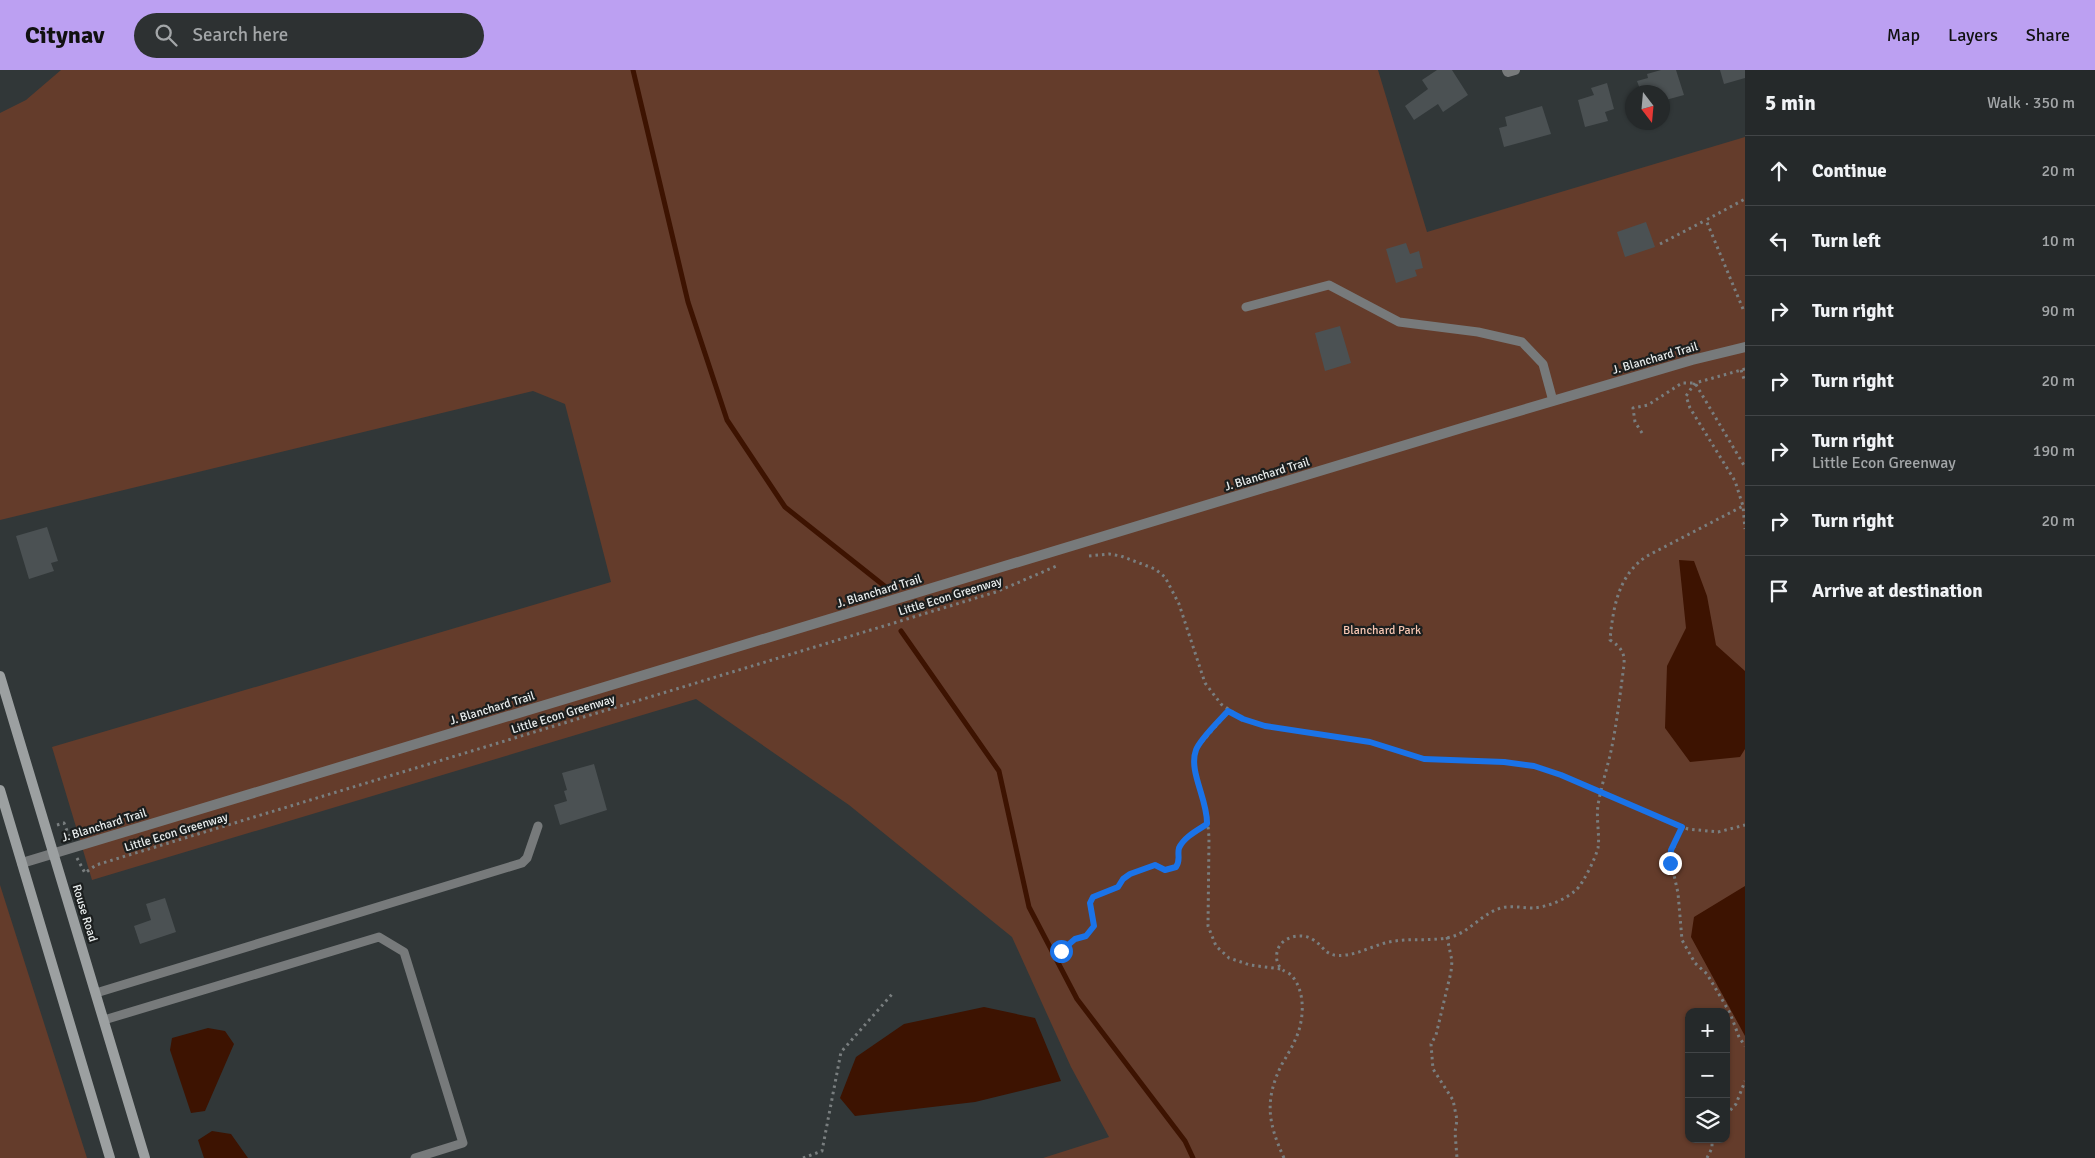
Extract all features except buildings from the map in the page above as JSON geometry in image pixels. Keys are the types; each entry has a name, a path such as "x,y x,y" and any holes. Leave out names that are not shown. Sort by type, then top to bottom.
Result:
{"street":[{"name":"J. Blanchard Trail","path":"22,863 1553,401 1745,346"},
{"name":"Rouse Road","path":"0,676 145,1158"},
{"path":"0,790 110,1158"}],"lane":[{"path":"1246,307 1329,285 1398,322 1478,332 1522,342 1543,364 1553,401"},
{"path":"96,993 522,863 527,858 538,826"},
{"path":"104,1020 379,938 404,952 462,1143 415,1158"}],"path":[{"path":"1660,244 1745,199"},
{"path":"1706,220 1743,309"},
{"path":"1642,433 1635,422 1633,408 1648,405 1682,383 1695,383 1743,369 1745,382"},
{"path":"1695,383 1745,466"},
{"path":"1695,383 1688,392 1687,402 1730,471 1743,506 1745,529"},
{"path":"1282,970 1277,961 1276,953 1281,944 1289,938 1301,935 1313,939 1320,947 1334,955 1347,955 1394,941 1447,937 1463,931 1488,913 1502,908 1541,907 1552,904 1576,890 1583,881 1598,848 1596,820 1600,792 1611,750 1624,666 1624,652 1617,644 1610,640 1616,603 1625,578 1638,562 1647,556 1743,506"},
{"path":"1081,558 1098,554 1121,556 1147,565 1160,572 1177,599 1205,683 1215,698 1228,711 1243,719 1265,726 1370,742 1424,759 1504,762 1534,766 1682,827 1699,831 1718,832 1745,825"},
{"name":"Little Econ Greenway","path":"82,869 85,873 96,865 996,592 1066,563"},
{"path":"1228,711 1196,749 1194,764 1204,800 1209,837 1208,926 1216,946 1229,958 1240,963 1282,970 1292,975 1300,993 1302,1018 1299,1031 1274,1083 1270,1100 1269,1116 1273,1136 1284,1158"},
{"path":"1065,947 1075,939 1086,936 1094,926 1090,903 1093,897 1118,887 1123,879 1140,870 1155,865 1165,870 1176,867 1180,860 1178,850 1182,843 1207,824"},
{"path":"1682,827 1670,857 1678,893 1682,940 1695,963 1707,974 1730,1013 1739,1037 1745,1046"},
{"path":"1447,937 1452,962 1451,972 1436,1035 1431,1044 1433,1069 1453,1100 1456,1111 1457,1158"},
{"path":"803,1158 822,1151 840,1052 893,993"},
{"path":"1730,1112 1736,1104 1745,1081"},
{"path":"1707,1158 1712,1148 1712,1143"}],"green space":[{"name":"Blanchard Park","path":"61,70 1378,70 1427,232 1745,137 1745,1158 1043,1158 1109,1137 1071,1067 1012,937 849,805 696,699 92,880 52,747 611,582 565,404 533,391 0,520 0,113 26,100"},
{"path":"0,885 87,1158 0,1158"}],"shaded area":[{"path":"1679,560 1694,561 1707,596 1716,645 1745,671 1745,749 1740,757 1690,762 1665,728 1667,666 1686,628"},
{"path":"1745,886 1745,1036 1691,937 1694,917"},
{"path":"984,1007 1035,1018 1061,1081 975,1102 855,1116 840,1098 856,1057 904,1024"},
{"path":"208,1028 225,1031 234,1044 205,1111 191,1113 170,1050 172,1038"},
{"path":"212,1131 231,1134 248,1158 204,1158 198,1140"}],"waterway":[{"path":"633,70 688,302 727,420 785,507 887,588"},
{"path":"901,631 999,771 1029,907 1077,999 1185,1141 1193,1158"}],"route":[{"path":"1061,951 1075,939 1086,936 1094,926 1090,903 1093,897 1118,887 1123,879 1140,870 1155,865 1165,870 1176,867 1180,860 1178,850 1182,843 1207,824 1204,800 1194,764 1196,749 1228,711 1243,719 1265,726 1380,744 1424,759 1446,761 1487,760 1518,763 1547,770 1682,827 1671,850 1670,863"}]}
